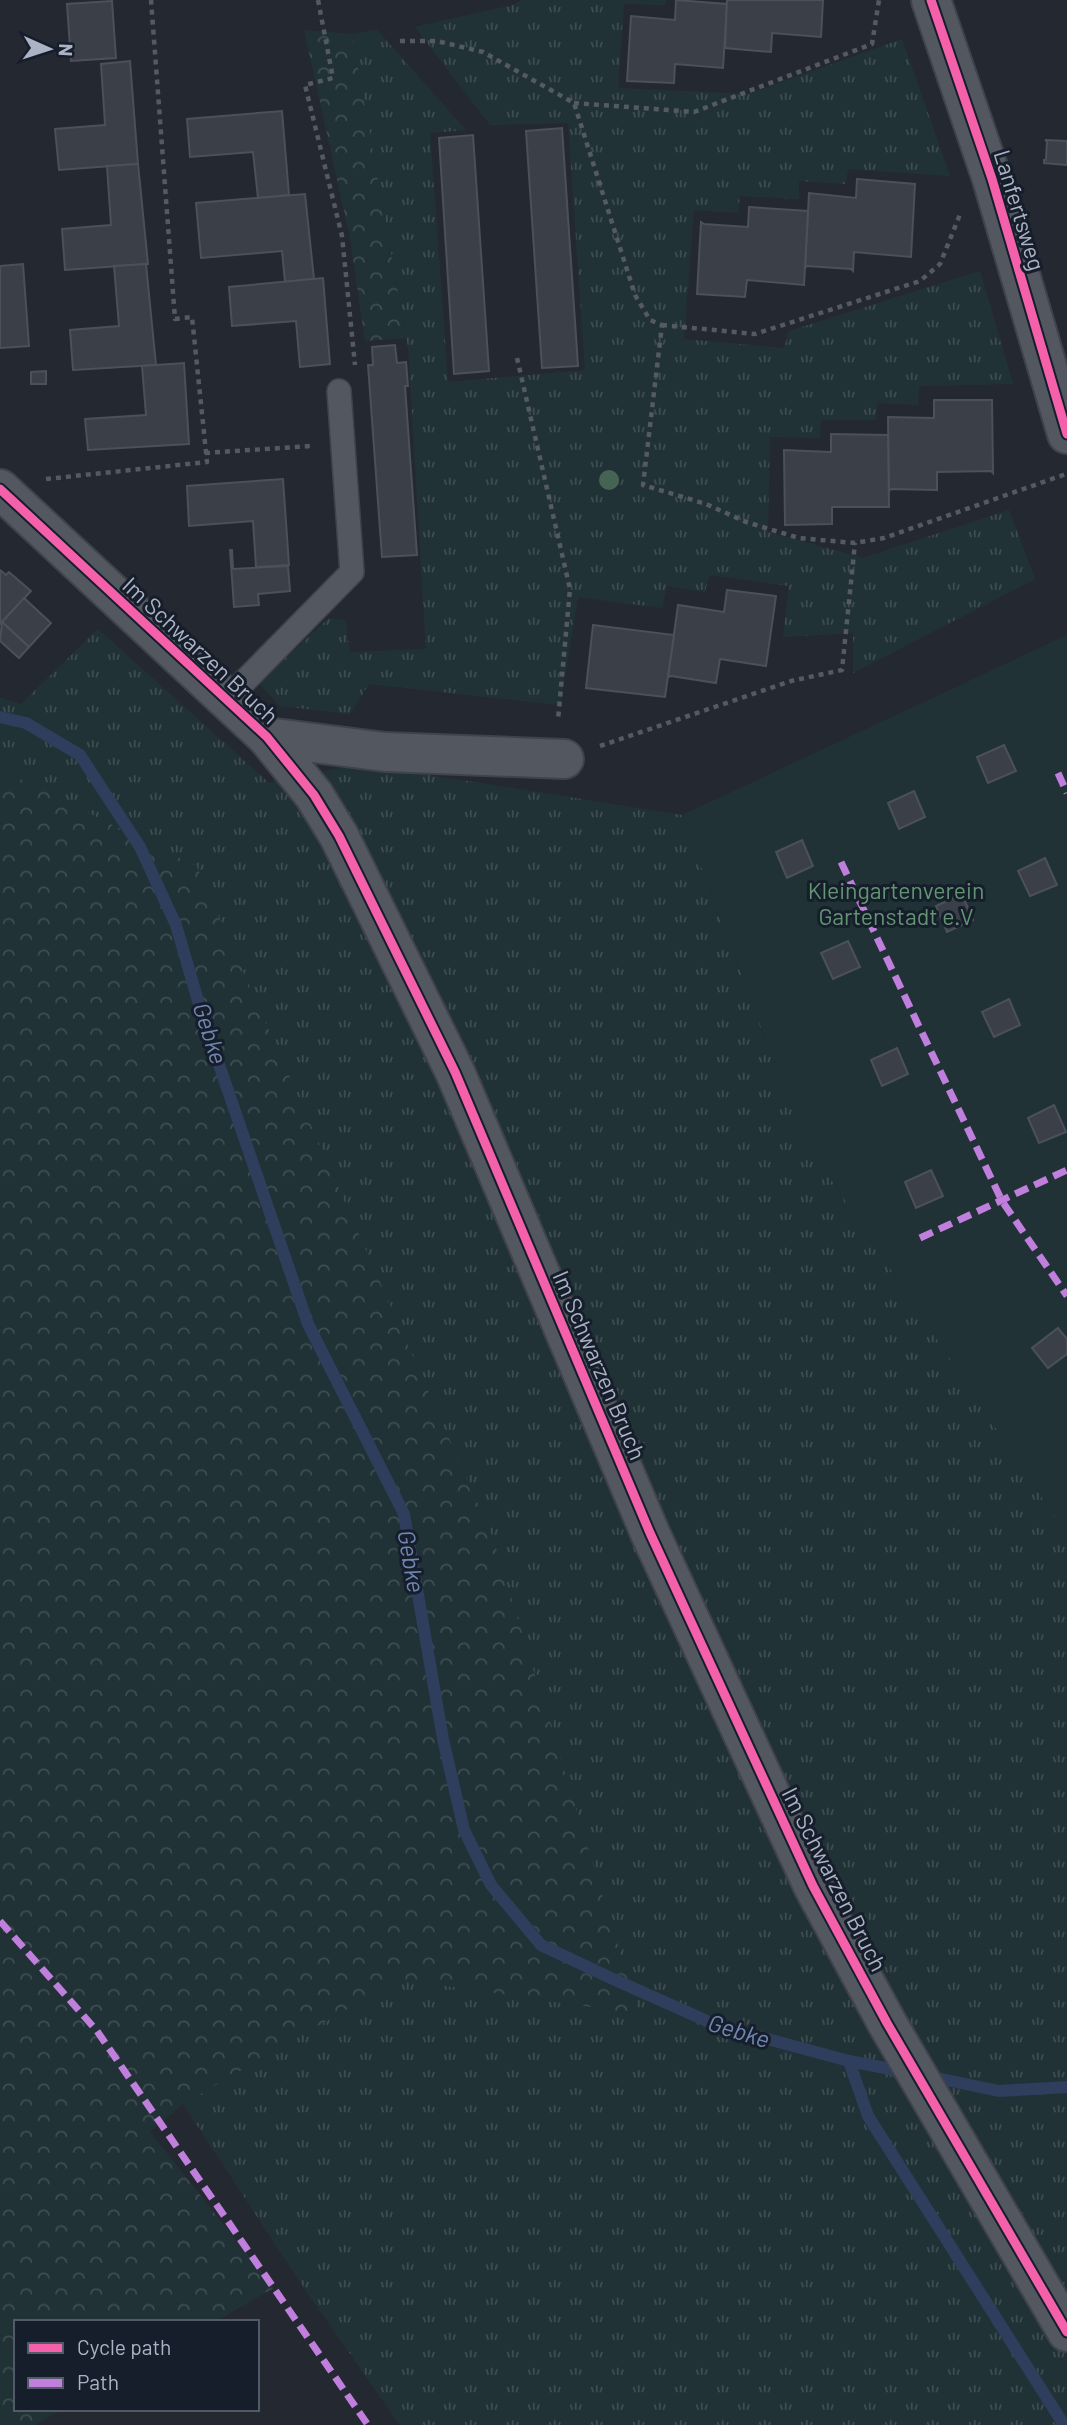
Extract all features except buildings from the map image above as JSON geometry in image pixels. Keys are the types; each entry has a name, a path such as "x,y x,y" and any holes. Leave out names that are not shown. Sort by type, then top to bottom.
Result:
{"street":[{"name":"Lanfertsweg","path":"931,0 988,170 1067,433"},
{"name":"Im Schwarzen Bruch","path":"0,489 267,737 314,795 339,836 455,1072 650,1533 813,1886 887,2023 1067,2332"},
{"name":"Im Schwarzen Bruch","path":"267,737 385,752 559,759"}],"lane":[{"path":"227,699 352,572 340,391"}],"path":[{"path":"41,480 207,462 192,317 174,318 151,0"},
{"path":"318,0 333,78 305,85 342,236 357,389 340,391"},
{"path":"400,41 436,41 483,52 574,103 694,112 872,44 879,0"},
{"path":"574,103 635,295 649,320 662,326 755,334 919,281 940,264 958,216 988,170"},
{"path":"662,326 643,485 706,504 746,522 799,538 855,544 884,538 1067,474"},
{"path":"516,358 570,589 559,759 791,681 842,670 855,544"},
{"path":"205,453 343,444"}],"green space":[{"path":"523,0 666,0 665,5 624,4 618,88 749,94 902,39 950,176 848,169 845,184 799,181 799,199 740,196 738,213 694,210 684,339 784,348 789,331 980,271 1013,384 919,386 918,405 877,403 876,420 821,420 820,438 770,437 768,532 863,558 1009,510 1035,579 853,673 853,633 783,637 789,586 709,575 705,592 667,586 662,608 578,597 560,705 369,684 350,714 280,706 259,683 329,618 345,620 350,652 426,649 408,347 352,34 377,30 466,130 430,133 448,382 585,370 568,123 490,125 415,27 512,5"},
{"path":"304,30 352,34 406,338 365,341 350,238"},
{"path":"98,629 269,783 361,764 682,815 801,1134 1067,1535 1067,2425 400,2425 308,2294 183,2104 399,1979 639,2014 197,867 0,769 0,698 21,704"},
{"name":"Kleingartenverein Gartenstadt e.V","path":"1067,635 1067,1535 801,1134 682,815"},
{"path":"0,769 197,867 493,1538 639,2014 399,1979 183,2104 150,2132 274,2288 218,2320 14,2320 14,2411 58,2411 34,2425 0,2425"}],"waterway":[{"name":"Gebke","path":"0,717 26,723 80,755 140,847 176,925 203,1018 308,1324 404,1514 443,1739 464,1830 491,1885 541,1945 613,1979 716,2025 849,2061 906,2072"},
{"path":"849,2061 868,2116 1064,2425"},
{"name":"Gebke","path":"927,2076 999,2091 1067,2087"}],"marked path":[{"path":"1058,773 1067,793"},
{"path":"841,862 1002,1201 1067,1296"},
{"path":"920,1238 1067,1170"},
{"path":"0,1921 97,2031 368,2425"}],"cycle path":[{"path":"931,0 992,179 1067,434"},
{"path":"0,489 267,737 314,795 339,836 455,1072 650,1533 813,1886 887,2023 1067,2332"}]}
